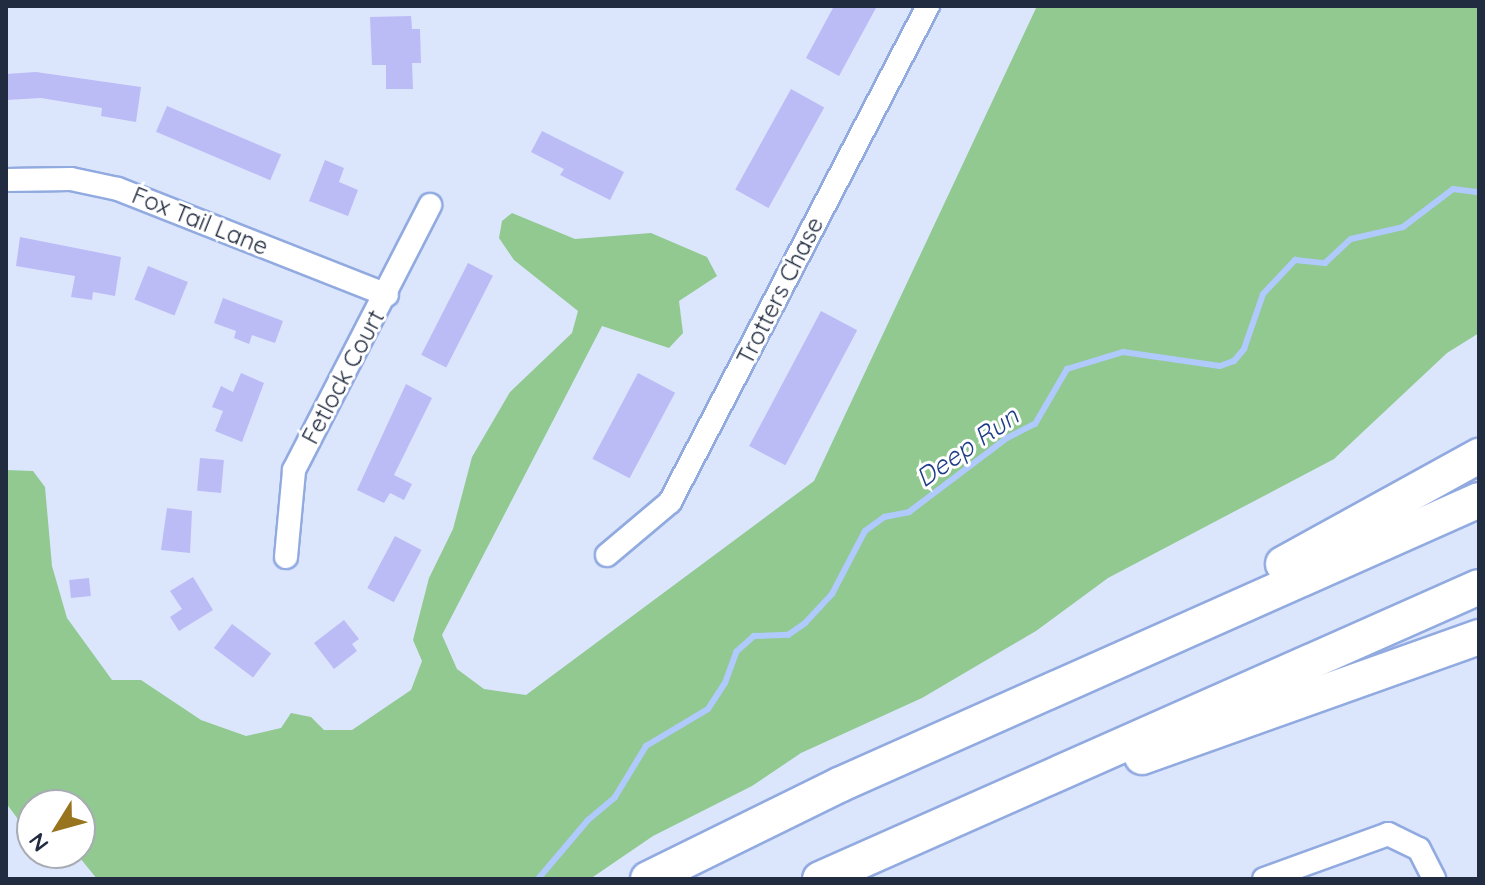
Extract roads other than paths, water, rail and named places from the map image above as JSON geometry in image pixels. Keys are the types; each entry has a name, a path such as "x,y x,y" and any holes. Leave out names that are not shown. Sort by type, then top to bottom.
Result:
{"highway":[{"path":"1022,702 1479,456"},
{"path":"648,879 705,847 1022,702 1479,500"},
{"path":"820,879 1479,587"},
{"path":"944,822 1479,637"}],"street":[{"name":"Trotters Chase","path":"607,555 670,502 928,6"},
{"name":"Fox Tail Lane","path":"6,180 71,179 118,189 387,295"},
{"name":"Fetlock Court","path":"286,557 294,470 387,295 430,205"},
{"path":"1264,879 1295,873 1388,834 1419,849 1434,879"}],"waterway":[{"name":"Deep Run","path":"538,879 588,820 615,797 646,746 708,709 725,683 736,652 754,636 788,635 805,623 832,594 865,531 884,517 909,512 1007,438 1035,424 1067,369 1123,352 1220,366 1234,361 1244,349 1263,294 1295,260 1325,263 1351,239 1403,227 1453,189 1479,192"}]}
